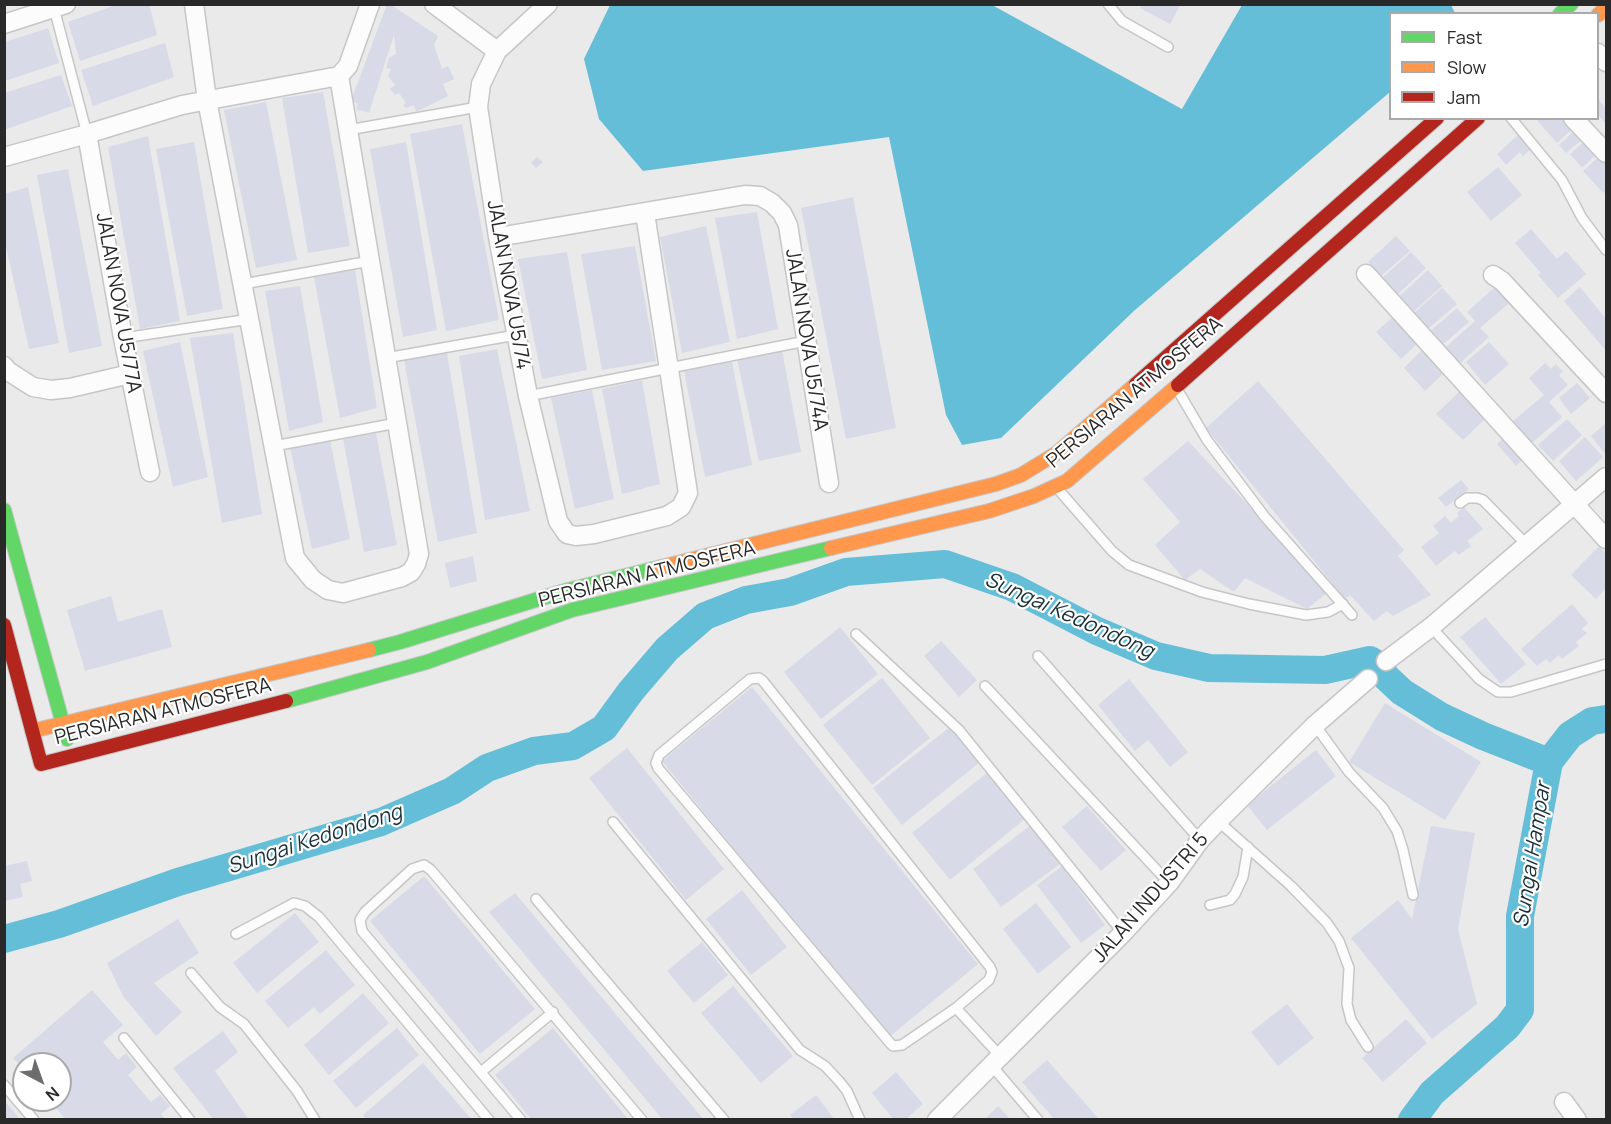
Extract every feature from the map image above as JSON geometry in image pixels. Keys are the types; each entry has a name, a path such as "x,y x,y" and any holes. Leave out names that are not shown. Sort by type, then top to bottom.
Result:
{"street":[{"path":"194,4 207,100 295,558 313,580 328,590 343,593 402,577 411,572 419,554 339,76"},
{"path":"4,157 182,105 339,76 348,66 370,4"},
{"path":"434,4 497,51 548,4"},
{"path":"4,24 60,6"},
{"name":"JALAN NOVA U5/74","path":"497,51 481,84 478,107 498,237 528,396 558,521 567,534 576,536 594,534 667,516 675,512 686,501 688,493 668,369"},
{"name":"PERSIARAN ATMOSFERA","path":"1435,120 1057,453 1021,475 996,484 568,590 400,642 32,731 41,764 427,662 572,610 989,511 1055,487 1067,481 1176,387 1476,120"},
{"path":"1575,120 1606,153"},
{"name":"JALAN NOVA U5/77A","path":"87,134 123,338 150,472"},
{"name":"JALAN NOVA U5/74A","path":"645,213 745,195 760,196 772,202 782,213 788,225 829,483"},
{"path":"498,237 645,213 668,369"},
{"path":"1366,274 1576,503 1606,539"},
{"path":"1493,275 1502,281 1606,393"},
{"path":"4,366 33,387 51,390 70,388 130,374"},
{"path":"1386,661 1431,627 1606,477"},
{"path":"4,510 71,756"},
{"path":"4,625 32,731"},
{"name":"JALAN INDUSTRI 5","path":"937,1119 997,1062 1124,933 1169,883 1200,840 1218,821 1315,725 1368,679"},
{"path":"1564,1102 1577,1119"}],"lane":[{"path":"1108,4 1122,21 1168,47"},
{"path":"60,6 87,134"},
{"path":"348,130 478,107"},
{"path":"1512,120 1562,180 1582,218 1606,250"},
{"path":"243,284 370,261"},
{"path":"123,338 250,319"},
{"path":"386,358 516,334"},
{"path":"528,396 806,341"},
{"path":"1176,387 1207,440 1265,517 1352,615"},
{"path":"274,446 397,423"},
{"path":"1055,487 1112,552 1129,565 1202,592 1306,615 1328,612 1343,604"},
{"path":"1460,503 1467,498 1484,500 1527,545"},
{"path":"1431,627 1479,679 1498,692 1511,692 1606,663"},
{"path":"856,634 959,730 1124,933"},
{"path":"1038,657 1200,840"},
{"path":"759,678 763,681 990,967 992,972 989,980 956,1008 902,1045 894,1046 890,1043 658,768 656,759 659,755 750,679 759,678"},
{"path":"986,686 1169,883"},
{"path":"1315,725 1349,772 1383,808 1397,831 1413,895"},
{"path":"1218,821 1291,886 1327,923 1339,940 1349,968 1347,1005 1351,1020 1368,1047"},
{"path":"613,822 800,1050 825,1066 839,1081 847,1091 860,1119"},
{"path":"1210,905 1230,900 1235,894 1243,877 1248,848"},
{"path":"521,1119 360,927 360,920 365,912 412,869 424,865 431,870 642,1119"},
{"path":"536,899 724,1119"},
{"path":"236,934 294,903 305,906 319,917 489,1119"},
{"path":"191,973 220,1007 244,1024 284,1073 315,1119"},
{"path":"956,1008 1038,1119"},
{"path":"481,1072 553,1012"},
{"path":"124,1038 190,1119"},
{"path":"4,1085 34,1119"}],"water":[{"path":"610,5 992,5 1182,109 1242,5 1451,5 1454,12 1389,12 1389,93 1135,310 1001,438 962,445 946,415 889,137 643,171 599,119 584,59"}],"building":[{"path":"119,4 149,4 157,35 80,61 68,22"},
{"path":"387,4 438,36 434,45 442,69 448,66 454,79 443,84 448,96 416,112 414,105 406,108 403,105 406,103 399,93 395,95 390,89 395,85 388,76 391,69 386,68 389,58 396,54 394,35 369,113 356,109 358,104 351,101"},
{"path":"1142,4 1181,4 1170,24 1140,8"},
{"path":"48,28 59,63 5,81 5,42"},
{"path":"165,43 174,77 93,106 81,70"},
{"path":"61,75 72,106 4,130 4,93"},
{"path":"323,92 350,246 308,253 282,98"},
{"path":"1599,100 1606,109 1606,124 1599,116"},
{"path":"266,102 297,260 256,268 224,110"},
{"path":"1537,120 1569,120 1575,127 1557,143"},
{"path":"462,124 499,320 446,331 410,134"},
{"path":"1576,129 1584,138 1566,153 1559,145"},
{"path":"1519,134 1531,149 1523,156 1520,152 1506,165 1497,154"},
{"path":"148,136 180,321 140,329 108,147"},
{"path":"1586,140 1598,153 1582,168 1570,154"},
{"path":"194,142 223,309 187,316 156,149"},
{"path":"406,142 437,330 403,337 370,149"},
{"path":"1603,153 1606,157 1606,190 1603,193 1583,171"},
{"path":"537,157 543,162 536,168 531,163"},
{"path":"1498,167 1522,195 1491,221 1467,192"},
{"path":"68,169 102,346 69,353 37,175"},
{"path":"28,187 59,343 29,349 4,238 4,194"},
{"path":"853,197 896,428 846,439 801,208"},
{"path":"757,212 778,329 737,339 715,218"},
{"path":"706,226 730,342 682,353 660,237"},
{"path":"1531,229 1557,259 1566,251 1586,274 1558,298 1538,275 1541,273 1515,243"},
{"path":"1396,236 1410,251 1381,276 1368,262"},
{"path":"635,246 656,361 602,370 581,254"},
{"path":"567,252 587,370 542,379 518,259"},
{"path":"1411,252 1426,268 1395,297 1380,280"},
{"path":"355,270 377,408 340,418 314,277"},
{"path":"1428,270 1442,286 1411,314 1397,298"},
{"path":"300,286 323,422 289,431 265,291"},
{"path":"1495,287 1509,303 1480,328 1489,337 1459,364 1445,348 1475,321 1467,312"},
{"path":"1580,287 1606,319 1606,351 1564,301"},
{"path":"1442,288 1457,304 1427,330 1413,314"},
{"path":"1457,308 1469,322 1441,346 1429,332"},
{"path":"1394,316 1418,343 1401,359 1376,332"},
{"path":"233,333 262,514 222,523 190,338"},
{"path":"180,342 208,477 173,487 143,351"},
{"path":"1489,342 1509,364 1485,385 1466,362"},
{"path":"1425,347 1447,370 1425,391 1404,368"},
{"path":"497,349 530,511 485,520 459,356"},
{"path":"782,350 801,452 759,461 737,359"},
{"path":"447,353 477,533 438,542 404,360"},
{"path":"732,362 752,465 705,477 684,371"},
{"path":"1545,363 1551,369 1556,364 1563,372 1559,375 1568,385 1549,402 1562,417 1532,443 1513,421 1544,395 1529,378"},
{"path":"642,380 660,484 622,494 602,389"},
{"path":"1258,381 1404,550 1398,556 1431,595 1393,616 1387,611 1374,621 1350,595 1345,599 1206,428"},
{"path":"1577,383 1590,398 1571,414 1559,398"},
{"path":"1462,389 1488,416 1463,440 1436,414"},
{"path":"592,390 614,499 575,509 551,398"},
{"path":"1567,419 1582,435 1553,461 1538,445"},
{"path":"1606,423 1606,455 1591,436"},
{"path":"1511,432 1530,452 1516,466 1497,444"},
{"path":"376,433 397,545 364,552 343,439"},
{"path":"1585,437 1603,457 1576,481 1559,461"},
{"path":"330,440 350,539 312,549 290,447"},
{"path":"1188,441 1261,519 1265,517 1333,588 1307,609 1245,578 1234,592 1200,569 1185,580 1155,545 1180,522 1143,479"},
{"path":"1461,480 1469,489 1446,507 1438,498"},
{"path":"1464,507 1483,529 1467,541 1471,546 1459,555 1455,551 1436,566 1421,547 1439,533 1433,526 1445,516 1451,523"},
{"path":"1599,546 1606,553 1606,588 1596,599 1571,575"},
{"path":"473,556 477,581 450,588 445,563"},
{"path":"111,596 118,622 162,609 172,647 85,671 67,610"},
{"path":"1572,604 1588,623 1582,629 1587,633 1576,642 1579,646 1562,659 1559,655 1550,663 1546,659 1537,666 1521,649"},
{"path":"1485,617 1526,664 1501,684 1460,637"},
{"path":"840,627 878,674 821,719 784,672"},
{"path":"941,641 977,680 959,697 924,656"},
{"path":"882,678 930,738 872,785 823,725"},
{"path":"1129,679 1188,752 1170,767 1148,740 1135,751 1098,705"},
{"path":"752,687 978,964 888,1038 662,761"},
{"path":"1385,703 1481,762 1445,820 1349,762"},
{"path":"950,727 979,763 902,825 873,788"},
{"path":"627,748 724,869 686,900 589,778"},
{"path":"1316,750 1336,776 1267,830 1247,805"},
{"path":"988,772 1025,819 950,880 912,833"},
{"path":"1087,806 1126,850 1101,871 1062,827"},
{"path":"1031,825 1060,864 1001,907 973,869"},
{"path":"1431,826 1475,833 1458,929 1477,1004 1432,1039 1351,938 1398,900 1412,919"},
{"path":"27,861 32,881 20,884 23,897 5,901 4,866"},
{"path":"1062,866 1105,925 1081,943 1037,885"},
{"path":"424,876 535,1009 480,1054 370,921"},
{"path":"742,890 787,947 751,975 706,919"},
{"path":"515,893 704,1120 663,1120 489,912"},
{"path":"1036,903 1071,947 1038,974 1003,929"},
{"path":"295,913 319,942 257,993 233,963"},
{"path":"178,919 199,953 154,983 182,1012 156,1036 123,996 107,963"},
{"path":"702,942 728,975 694,1003 667,971"},
{"path":"326,950 355,985 320,1014 314,1007 288,1028 265,1001"},
{"path":"733,986 793,1056 761,1083 701,1013"},
{"path":"92,990 123,1025 103,1042 118,1060 126,1053 137,1067 128,1075 151,1102 160,1095 170,1106 161,1114 166,1120 66,1120 60,1112 72,1112 72,1052 20,1052"},
{"path":"363,993 389,1023 329,1075 304,1045"},
{"path":"1287,1004 1314,1038 1278,1066 1251,1032"},
{"path":"1406,1019 1427,1043 1383,1082 1362,1058"},
{"path":"397,1028 419,1055 356,1108 333,1081"},
{"path":"553,1028 629,1120 532,1120 495,1075"},
{"path":"223,1031 238,1052 215,1071 249,1120 214,1120 173,1068"},
{"path":"1047,1060 1098,1118 1096,1120 1055,1120 1022,1082"},
{"path":"423,1063 472,1120 366,1120 363,1115"},
{"path":"896,1072 923,1104 905,1120 894,1120 872,1093"},
{"path":"816,1095 835,1120 794,1120 790,1115"},
{"path":"4,1100 21,1120 4,1120"},
{"path":"998,1106 1011,1120 984,1120"}],"waterway":[{"name":"Sungai Kedondong","path":"4,939 59,924 178,882 381,822 452,791 487,768 534,751 573,746 604,728 631,691 667,649 705,616 746,600 790,592 846,572 945,564 1012,587 1097,631 1156,656 1209,668 1325,670 1370,660 1380,666 1386,677 1402,692 1442,717 1549,762 1570,735 1592,721 1606,719"},
{"name":"Sungai Hampar","path":"1412,1120 1432,1093 1507,1027 1520,1010 1520,916 1549,762"}],"traffic: fast":[{"path":"1562,12 1571,4"},
{"path":"4,510 67,739"},
{"path":"286,701 427,662 572,610 831,548"},
{"path":"369,650 568,590 661,567"}],"traffic: slow":[{"path":"1599,14 1606,8"},
{"path":"661,567 996,484 1021,475 1057,453 1136,384"},
{"path":"831,548 989,511 1034,496 1067,481 1178,385"},
{"path":"32,731 369,650"}],"traffic: jam":[{"path":"1136,384 1435,120"},
{"path":"1178,385 1476,120"},
{"path":"4,625 41,764 286,701"}]}
